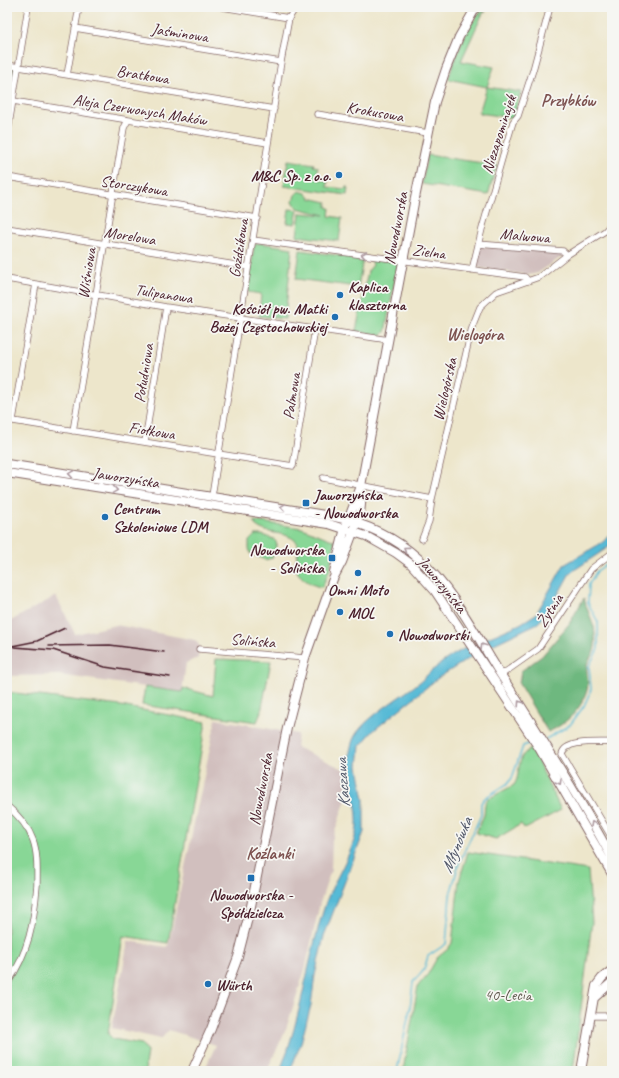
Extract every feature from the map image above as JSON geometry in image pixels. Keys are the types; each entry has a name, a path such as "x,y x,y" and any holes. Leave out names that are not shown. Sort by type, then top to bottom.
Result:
{"main road":[{"name":"Nowodworska","path":"333,579 336,560 345,528 361,486 403,260 435,102 446,69 460,37 476,7"},
{"name":"Jaworzyńska","path":"7,464 348,519 389,537 419,559 442,585 484,663 532,738 542,742 612,874"},
{"name":"Jaworzyńska","path":"7,473 325,523 354,531 379,543 411,564 492,660 612,858"},
{"name":"Nowodworska","path":"192,1071 212,1029 238,957 251,906 287,728 305,658 333,579 342,562 357,522 362,495 361,486"},
{"path":"581,1071 593,998 598,982 612,970"},
{"path":"593,998 612,982"}],"street":[{"path":"7,137 10,101 18,67 28,7"},
{"path":"67,75 79,7"},
{"path":"222,7 289,18"},
{"name":"Goździkowa","path":"212,496 281,62 289,18 296,7"},
{"name":"Niezapominajek","path":"472,270 503,155 533,70 550,7"},
{"name":"Jaśminowa","path":"75,28 281,62"},
{"name":"Bratkowa","path":"7,65 274,109"},
{"name":"Aleja Czerwonych Maków","path":"10,101 268,143"},
{"name":"Krokusowa","path":"317,114 428,133"},
{"name":"Wiśniowa","path":"73,431 112,195 124,128 128,120"},
{"name":"Storczykowa","path":"7,177 256,218"},
{"name":"Wielogórska","path":"422,539 429,521 432,499 475,316 480,307 496,292 539,276 567,255 605,231 612,223"},
{"name":"Morelowa","path":"7,228 248,267"},
{"name":"Zielna","path":"253,240 525,277 528,281"},
{"name":"Malwowa","path":"478,244 563,251 567,255"},
{"name":"Tulipanowa","path":"7,279 166,307 388,340"},
{"path":"10,420 36,284"},
{"name":"Południowa","path":"145,442 166,307"},
{"name":"Palmowa","path":"293,466 315,329"},
{"name":"Fiołkowa","path":"10,420 293,466"},
{"path":"323,478 432,499"},
{"name":"Żytnia","path":"501,675 538,649 591,569 612,553"},
{"name":"Solińska","path":"199,649 305,658"},
{"path":"612,742 573,744 566,747 562,754 612,838"},
{"path":"7,806 21,819 30,833 35,849 37,868 35,917 32,929 21,959 7,984"},
{"path":"590,1016 612,1016"}],"shaded area":[{"path":"480,246 561,252 564,255 538,273 529,275 475,267"},
{"path":"56,596 75,634 116,625 195,640 199,645 198,658 186,663 182,692 59,675 7,676 7,623"},
{"path":"216,719 298,734 296,747 350,772 349,791 332,840 331,870 320,903 305,969 286,1029 267,1071 204,1071 216,1045 169,1030 161,1039 112,1028 128,941 167,947 169,943"}],"green space":[{"path":"482,11 486,12 483,13 461,61 494,67 487,87 448,79 466,34 476,17"},
{"path":"7,66 18,67 12,101 7,100"},
{"path":"487,87 521,92 513,118 479,113"},
{"path":"427,155 497,165 488,195 422,184"},
{"path":"288,160 314,164 313,166 318,167 317,179 328,181 327,187 345,189 348,187 347,195 284,186"},
{"path":"299,191 306,193 310,198 327,202 327,207 330,208 329,216 342,218 339,241 297,236 300,213 325,215 297,208 293,201 295,195"},
{"path":"289,209 298,210 295,224 287,223"},
{"path":"260,243 292,248 285,319 259,316 261,294 248,292 254,246 255,244"},
{"path":"300,250 363,259 358,287 296,279"},
{"path":"371,259 392,261 398,264 385,332 382,335 356,331 368,271 373,265"},
{"path":"254,521 302,528 335,541 330,569 322,587 309,583 298,572 295,564 299,547 296,541 286,535 265,531 255,525"},
{"path":"255,535 262,535 274,539 277,544 272,558 265,560 251,554 249,549 249,541"},
{"path":"584,598 594,627 595,639 594,651 587,665 588,684 586,692 584,699 574,713 562,724 548,732 519,684 521,671 542,656 569,624"},
{"path":"216,659 271,661 261,712 257,722 142,705 145,687 182,692 183,688 213,696"},
{"path":"7,692 121,706 206,722 168,943 123,936 108,1034 113,1039 142,1044 147,1052 145,1065 146,1071 7,1071"},
{"path":"532,749 561,810 525,829 521,824 496,839 476,833 484,815 485,804 488,799 514,785 523,755"},
{"name":"40-Lecia","path":"468,852 588,870 592,922 573,1071 403,1071 418,986 428,974 437,958 448,949 452,943 459,881"}],"water":[{"path":"612,532 612,543 610,546 570,573 549,611 538,623 490,646 485,639 520,624 536,614 564,565 603,542"},
{"path":"467,647 473,656 438,678 373,731 360,746 358,766 364,800 364,832 324,936 315,975 311,1005 301,1043 290,1071 280,1071 294,1030 319,923 333,885 354,842 356,833 356,810 349,763 353,740 357,732 373,716 421,681 454,654"}],"waterway":[{"name":"Młynówka","path":"546,739 570,725 584,706 591,689 589,666 598,649 598,622 588,603 589,584 597,571 612,560"},
{"name":"Młynówka","path":"397,1071 410,1008 413,982 424,970 428,956 446,944 450,895 459,863 481,815 481,803 485,798 507,784 512,778 523,746 531,743"}],"railway":[{"path":"7,647 37,641 65,628"},
{"path":"49,646 110,645 164,652"},
{"path":"14,647 53,650 105,667 170,677"}],"place":[{"name":"M&C Sp. z o.o.","path":"339,175"},
{"name":"Kaplica klasztorna","path":"340,295"},
{"name":"Kościół pw. Matki Bożej Częstochowskiej","path":"335,317"},
{"name":"Jaworzyńska - Nowodworska","path":"306,503"},
{"name":"Centrum Szkoleniowe LDM","path":"105,517"},
{"name":"Nowodworska - Solińska","path":"332,558"},
{"name":"Omni Moto","path":"358,573"},
{"name":"MOL","path":"340,612"},
{"name":"Nowodworski","path":"390,634"},
{"name":"Nowodworska - Spółdzielcza","path":"251,878"},
{"name":"Würth","path":"208,984"}],"district":[{"name":"Przybków","path":"568,100"},
{"name":"Wielogóra","path":"475,334"},
{"name":"Koźlanki","path":"270,853"}],"water label":[{"name":"Kaczawa","path":"342,783"}]}
